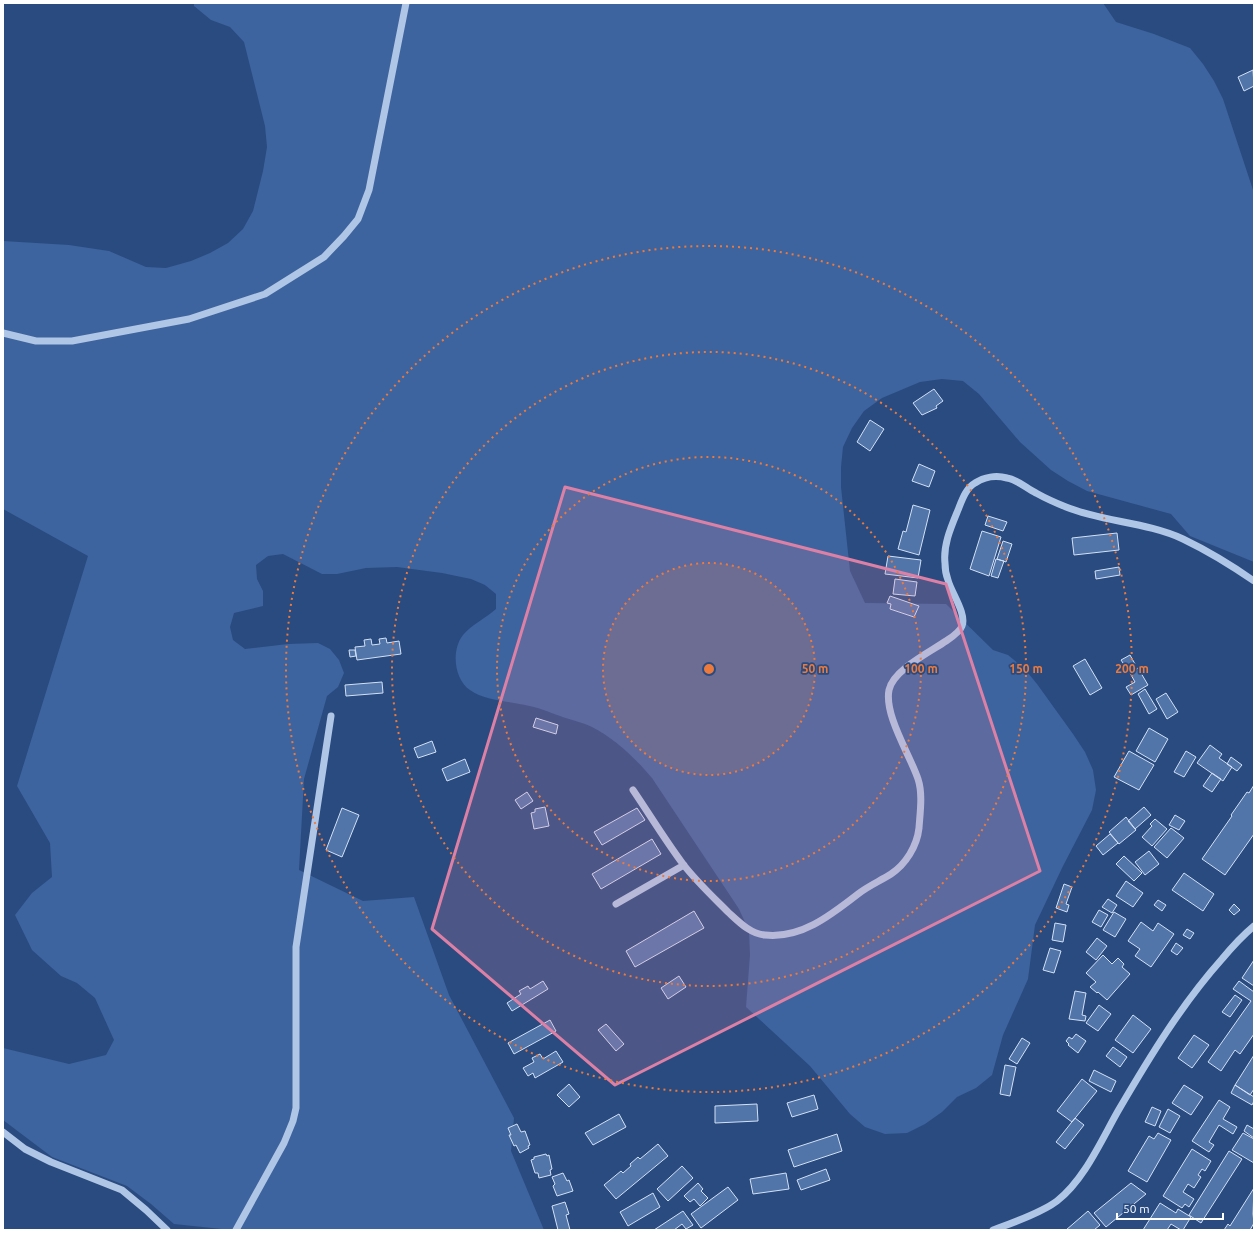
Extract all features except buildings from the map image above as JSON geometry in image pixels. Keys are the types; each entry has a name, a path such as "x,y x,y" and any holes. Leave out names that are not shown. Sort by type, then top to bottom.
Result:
{"street":[{"path":"3,333 36,341 72,341 189,319 265,294 324,257 358,219 369,190 406,3"},
{"path":"633,790 684,865 704,889 740,923 756,933 763,935 779,936 792,933 832,914 866,888 892,873 903,864 913,847 918,832 920,799 918,780 890,711 888,694 891,685 897,676 955,635 962,627 963,616 948,579 944,562 946,542 962,498 970,486 985,478 1004,477 1016,481 1036,493 1066,507 1084,513 1149,528 1180,538 1226,561 1254,581"},
{"path":"236,1230 284,1143 293,1121 296,1108 296,947 331,716"},
{"path":"616,904 684,865"},
{"path":"993,1230 1037,1212 1057,1201 1078,1180 1137,1079 1187,1000 1245,933 1254,926"},
{"path":"3,1132 25,1150 122,1190 167,1230"}],"highlighted area":[{"path":"565,487 946,584 1040,871 615,1085 432,929"}],"shaded area":[{"path":"194,3 1103,3 1116,22 1154,34 1190,48 1203,64 1223,99 1254,193 1254,562 1190,536 1171,514 1087,491 1068,481 1051,470 1020,442 979,394 963,381 942,379 920,382 882,398 864,411 852,428 843,447 841,487 850,571 865,603 946,604 993,650 1008,655 1024,668 1037,684 1085,752 1093,770 1096,790 1092,810 1035,925 1028,979 1003,1035 992,1075 976,1088 957,1097 942,1112 925,1124 907,1133 885,1134 865,1127 850,1114 810,1066 746,1007 750,955 749,931 739,909 652,778 632,757 600,731 588,725 534,707 497,700 476,694 460,679 456,664 459,641 470,628 496,609 496,594 485,585 471,579 442,573 397,567 366,568 337,574 322,574 283,554 268,556 256,565 257,579 263,591 263,606 234,613 230,627 233,640 245,649 288,644 318,643 330,649 339,660 344,673 338,687 327,696 304,779 299,870 363,901 414,897 449,995 514,1118 511,1151 544,1230 231,1230 174,1224 127,1186 52,1157 3,1120 3,1048 69,1064 106,1055 114,1040 95,998 77,983 61,976 32,950 15,915 32,893 52,877 50,843 17,786 88,556 3,509 3,241 69,245 109,251 146,267 166,268 191,261 210,253 228,243 243,229 253,211 263,171 267,147 265,126 244,42 230,27 211,20 194,6"}]}
